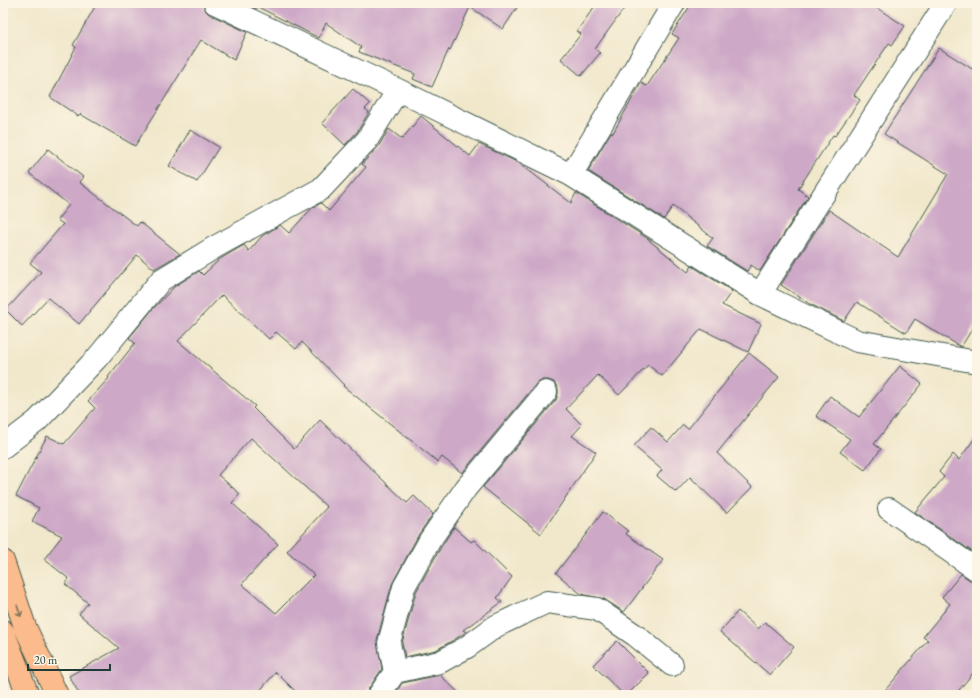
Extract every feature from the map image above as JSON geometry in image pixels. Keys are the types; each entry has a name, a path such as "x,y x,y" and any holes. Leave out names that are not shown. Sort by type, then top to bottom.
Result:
{"highway":[{"path":"3,561 25,627 57,695"},
{"path":"3,632 28,695"}],"street":[{"path":"215,3 572,175 760,294 857,341 977,362"},
{"path":"572,175 674,3"},
{"path":"760,294 946,3"},
{"path":"3,447 37,421 48,410 97,358 161,280 321,189 367,140 398,90"},
{"path":"395,672 389,643 404,587 430,540 466,488 546,392"},
{"path":"889,509 977,570"},
{"path":"379,695 395,672 440,662 467,647 496,626 547,602 597,609 635,635 672,665"}],"building":[{"path":"97,3 203,3 205,10 209,14 247,32 234,60 201,40 135,146 80,114 78,116 50,97 76,47 73,45"},
{"path":"244,3 520,3 503,29 470,7 432,87 413,79 415,74 359,52 361,47 326,23 319,38 258,7 257,9"},
{"path":"597,3 628,3 595,49 600,53 581,76 561,59 581,34 577,31"},
{"path":"692,3 869,3 905,26 892,45 889,43 854,95 860,100 835,136 833,135 798,189 808,196 760,271 751,265 747,271 707,246 713,238 673,206 664,219 588,171 611,132 613,133 641,83 647,86 679,38 672,34"},
{"path":"939,48 977,72 977,321 961,347 915,319 906,333 857,302 844,321 810,304 781,285 829,210 898,257 948,174 884,134"},
{"path":"353,89 370,104 365,109 369,112 357,132 345,145 322,123"},
{"path":"421,116 470,156 479,144 519,163 571,203 576,193 650,240 688,272 692,266 732,291 722,305 761,324 748,352 701,329 662,376 648,365 619,395 598,375 566,409 582,425 572,436 596,452 541,534 483,487 556,400 558,388 554,382 542,380 536,384 462,473 442,457 438,462 343,386 344,385 302,342 296,349 276,332 269,339 222,295 178,341 255,406 253,408 294,449 320,420 407,503 414,496 433,514 419,534 392,584 377,640 382,669 369,688 367,695 299,695 276,672 256,695 80,695 69,676 119,648 79,614 88,603 65,584 69,579 44,559 62,536 32,521 39,508 16,496 47,436 64,444 95,408 88,401 109,378 108,377 135,343 129,338 152,310 175,286 199,271 203,275 220,259 244,245 249,251 262,236 280,225 289,233 312,208 321,203 329,211 366,167 362,164 378,147 389,129 402,139","holes":["251,438 327,507 287,551 314,575 276,613 242,584 278,544 232,503 240,494 218,475"]},
{"path":"190,130 219,147 197,182 169,166"},
{"path":"48,149 83,177 79,182 137,226 140,222 180,254 154,269 137,255 79,324 48,298 22,326 6,310 41,272 30,263 63,224 57,220 69,205 29,173"},
{"path":"749,353 779,377 717,453 752,487 727,513 690,477 676,492 657,476 662,470 634,446 651,427 668,442 683,425 688,429"},
{"path":"900,366 922,384 874,444 881,449 865,470 840,452 850,439 816,416 830,396 859,417"},
{"path":"977,435 977,555 915,512 944,477 939,472 953,454 959,460"},
{"path":"603,512 628,531 626,534 663,560 624,612 604,599 581,594 556,573"},
{"path":"454,527 471,542 474,540 512,577 497,598 502,602 463,630 466,632 436,650 405,657 402,643 416,592"},
{"path":"961,574 970,580 977,582 977,668 955,695 881,695 928,640 923,637 950,604 942,597"},
{"path":"738,611 758,629 765,622 794,647 770,675 720,632"},
{"path":"617,641 649,673 627,695 624,695 593,665"},
{"path":"440,675 461,695 394,695 402,683"}]}
